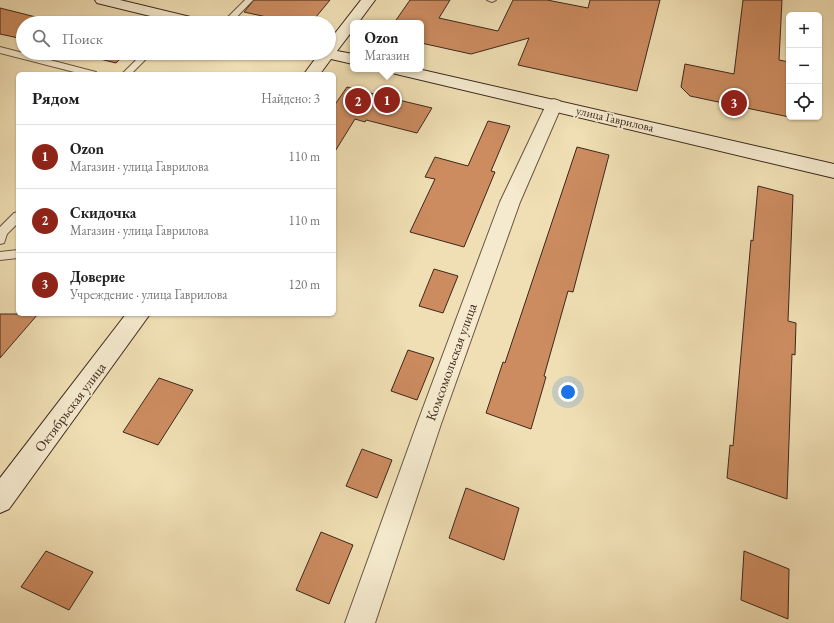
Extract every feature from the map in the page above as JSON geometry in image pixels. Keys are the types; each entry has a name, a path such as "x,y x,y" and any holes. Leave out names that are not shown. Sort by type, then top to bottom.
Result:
{"street":[{"path":"102,0 162,16"},
{"path":"353,20 368,0"},
{"path":"336,41 350,23"},
{"path":"336,55 350,58"},
{"path":"313,72 322,60"},
{"name":"улица Гаврилова","path":"409,72 834,171"},
{"name":"Комсомольская улица","path":"360,623 429,424 510,202 554,105"},
{"name":"Октябрьская улица","path":"0,500 138,316"}],"lane":[{"path":"233,16 249,0"},
{"path":"0,50 16,54"},
{"path":"39,60 85,72"},
{"path":"128,72 141,60"},
{"path":"0,240 2,232 16,218"},
{"path":"0,256 16,254"}],"building":[{"path":"254,0 330,0 317,16 262,16 244,12"},
{"path":"410,0 450,0 439,18 498,31 513,0 547,0 588,8 590,0 660,0 637,91 518,65 529,38 471,54 424,44 424,20 396,20"},
{"path":"743,0 782,0 779,60 786,61 786,116 690,96 681,87 685,64 734,74"},
{"path":"0,8 32,16 16,16 16,37 0,34"},
{"path":"104,60 119,60 116,63"},
{"path":"347,87 432,108 417,133 366,120 365,122 355,119 336,150 336,103"},
{"path":"488,121 510,126 491,171 495,172 464,247 410,232 435,179 425,177 435,157 468,166"},
{"path":"577,147 609,155 573,292 568,291 531,429 486,413 503,362 505,363"},
{"path":"758,186 793,195 788,321 796,323 795,355 792,354 787,499 727,478 730,445 733,446 751,240 753,241"},
{"path":"434,269 458,276 443,313 419,306"},
{"path":"0,314 36,316 0,358"},
{"path":"408,350 434,358 417,400 391,391"},
{"path":"159,378 193,390 158,445 123,432"},
{"path":"362,449 392,460 377,498 346,486"},
{"path":"466,488 519,508 504,560 449,538"},
{"path":"321,532 353,545 329,604 296,590"},
{"path":"46,551 93,572 69,610 21,587"},
{"path":"744,551 789,569 788,619 741,600"}],"place":[{"name":"Ozon","path":"387,100"},
{"name":"Скидочка","path":"358,101"},
{"name":"Доверие","path":"734,103"}]}
